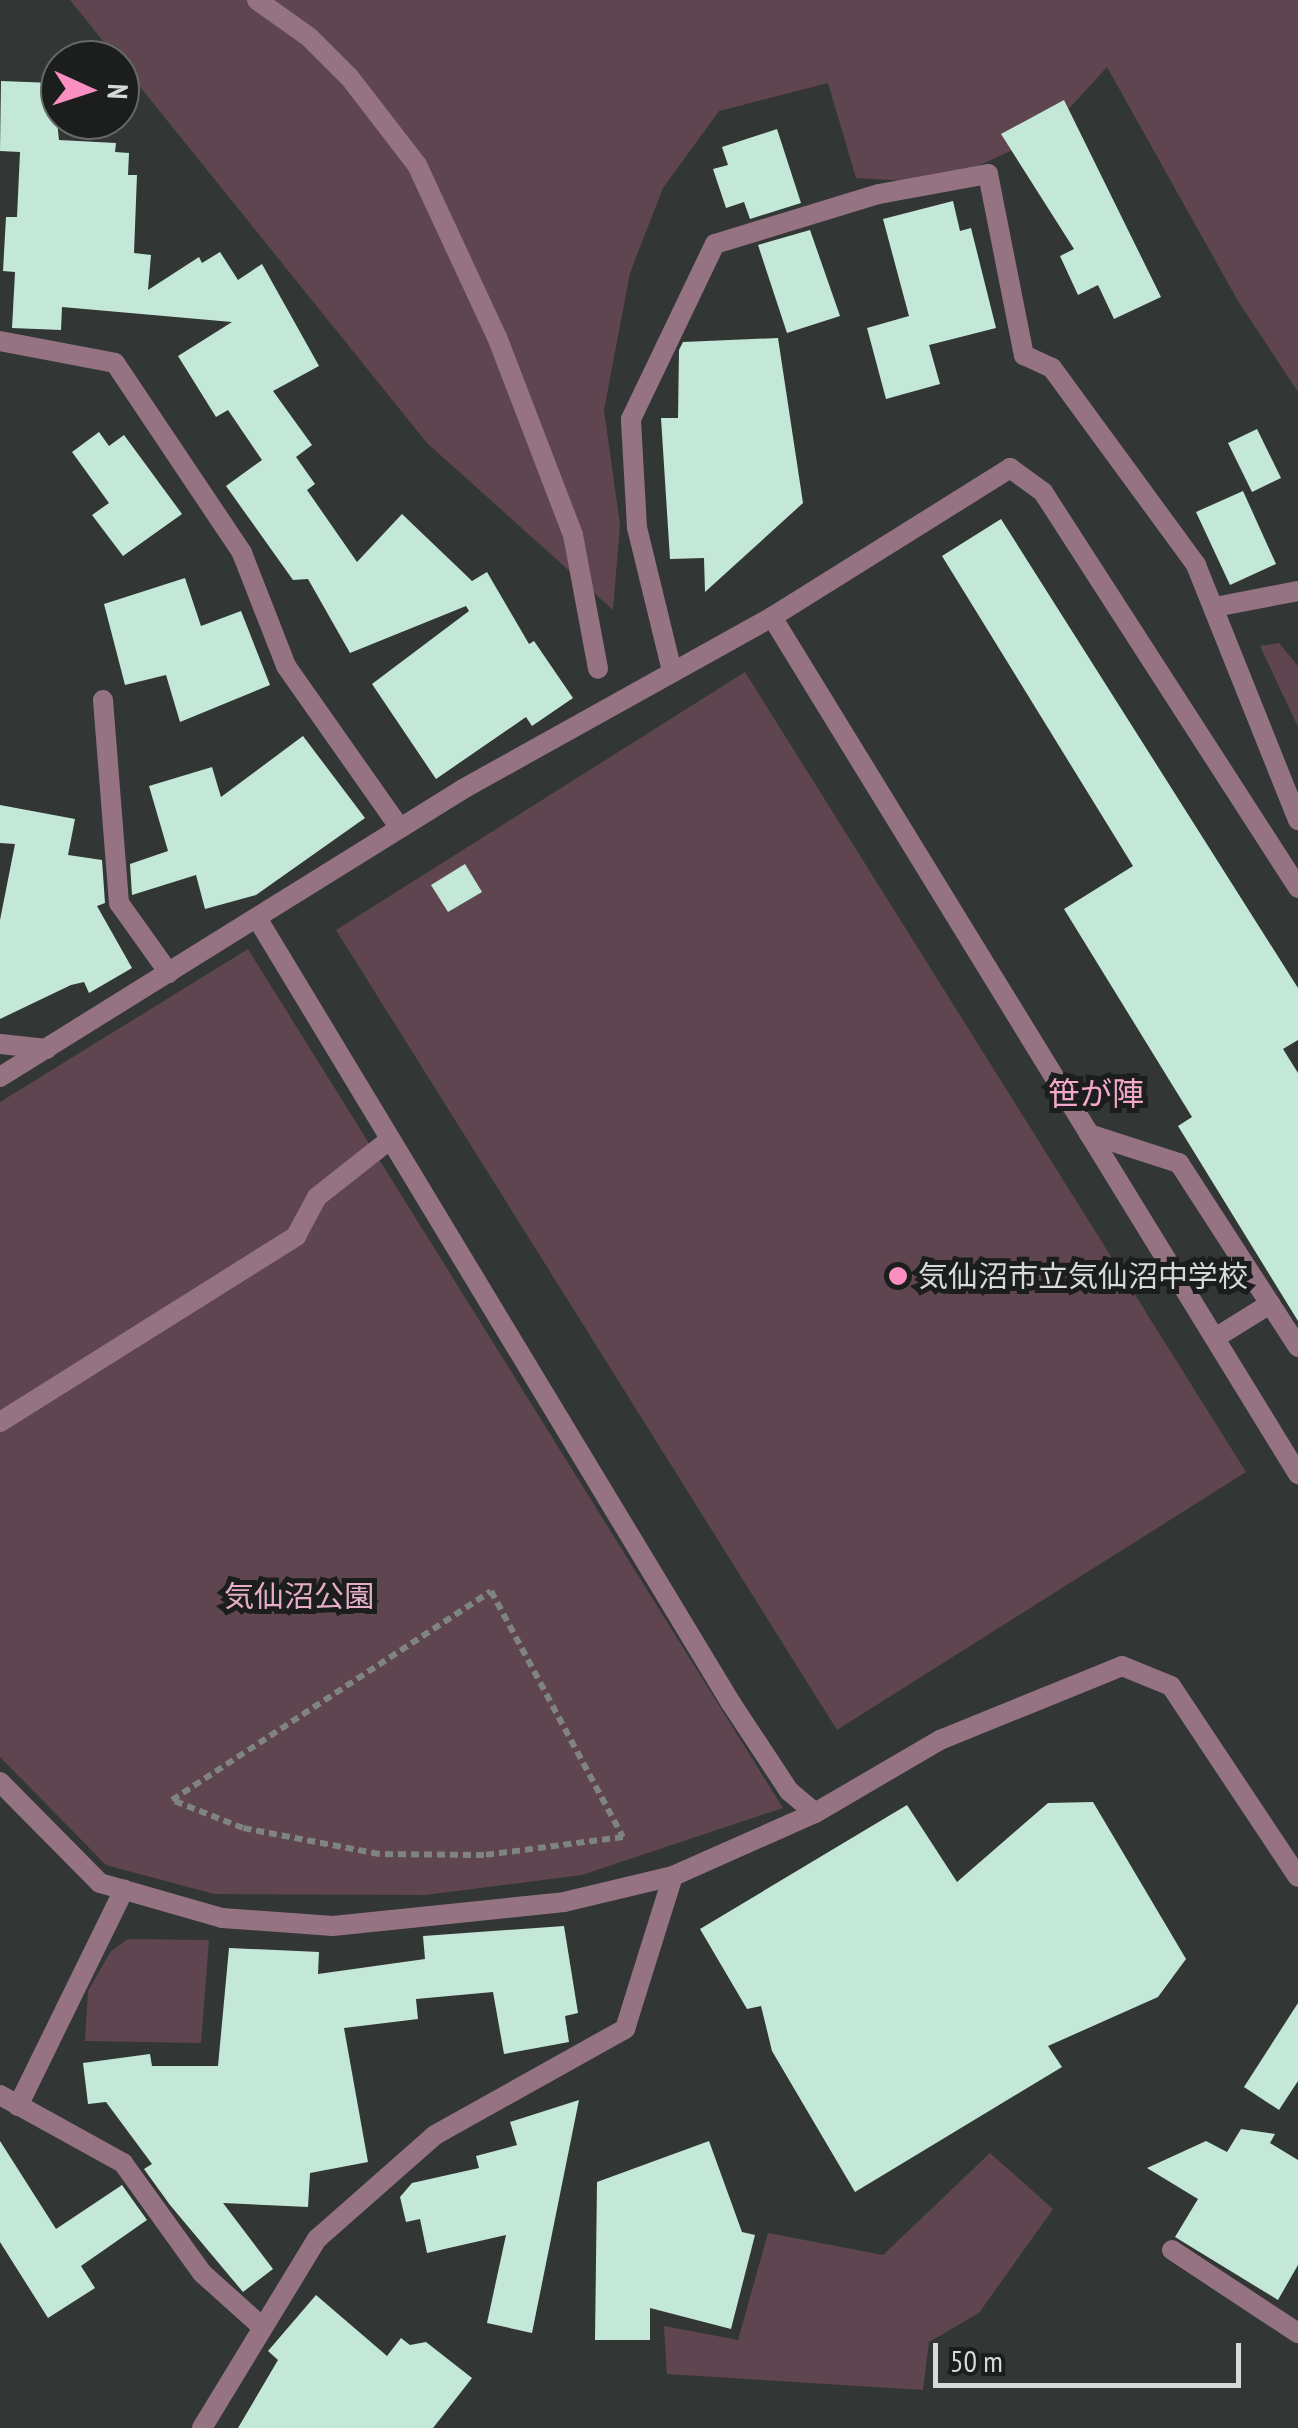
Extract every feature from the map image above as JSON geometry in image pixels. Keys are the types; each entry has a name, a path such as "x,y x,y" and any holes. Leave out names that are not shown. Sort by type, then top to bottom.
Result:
{"street":[{"path":"257,0 309,37 350,78 417,165 497,337 573,535 598,669"},
{"path":"672,667 637,528 630,419 715,244 878,194 988,174 1024,355 1052,368 1196,565 1298,820"},
{"path":"0,340 114,364 242,553 286,666 400,828"},
{"path":"0,1078 400,828 672,667 772,616 1010,468 1043,492 1298,888"},
{"path":"1215,607 1298,591"},
{"path":"772,616 1298,1474"},
{"path":"103,700 119,903 169,973"},
{"path":"257,918 386,1142 730,1703 790,1791 815,1813"},
{"path":"0,1044 46,1048"},
{"path":"1089,1134 1179,1164 1298,1347"},
{"path":"0,1422 296,1236 318,1197 386,1142"},
{"path":"1214,1338 1270,1304"},
{"path":"0,1782 100,1883 222,1918 333,1926 564,1902 673,1876 815,1813 940,1740 1122,1666 1171,1686 1298,1878"},
{"path":"202,2428 317,2239 435,2135 626,2029 673,1876"},
{"path":"124,1890 9,2100 123,2163 202,2273 261,2326"},
{"path":"1172,2250 1298,2333"}],"path":[{"path":"491,1591 623,1837 484,1855 378,1854 243,1828 172,1800 491,1591"}],"green space":[{"path":"70,0 1298,0 1298,392 1238,301 1107,67 1044,136 940,183 856,178 828,83 719,111 663,188 630,273 604,410 620,525 613,610 427,443 140,87 140,40 102,40"},
{"path":"1279,643 1298,666 1298,727 1260,646"},
{"path":"745,672 1246,1472 837,1730 336,930"},
{"name":"気仙沼公園","path":"248,949 783,1808 582,1875 425,1895 214,1894 106,1865 0,1757 0,1102"},
{"path":"128,1939 209,1940 201,2043 85,2041 88,1991 111,1951"},
{"path":"990,2153 1053,2209 979,2313 929,2342 923,2390 667,2374 664,2326 738,2340 768,2233 883,2255"}],"building":[{"path":"1,81 40,82 40,140 116,143 115,152 129,153 128,175 137,175 134,253 151,255 148,290 199,257 202,263 220,252 238,280 262,264 319,366 273,391 312,445 296,457 315,484 307,490 357,562 402,514 472,581 487,572 529,644 534,641 573,698 532,726 526,717 436,779 372,684 469,611 466,606 350,653 308,579 293,580 226,486 262,460 228,410 216,417 178,356 232,322 62,307 61,330 12,328 15,272 3,271 6,217 17,217 20,152 0,151"},
{"path":"1064,100 1161,297 1114,319 1098,285 1078,295 1060,256 1074,249 1001,134"},
{"path":"777,129 801,203 750,219 744,202 726,208 713,169 728,165 722,147"},
{"path":"953,201 960,231 971,228 996,328 929,345 940,384 886,399 867,328 909,316 883,219"},
{"path":"810,230 840,316 787,333 758,245"},
{"path":"778,338 803,503 705,592 704,558 670,559 661,418 678,418 679,350 683,342"},
{"path":"1257,429 1281,478 1252,492 1228,443"},
{"path":"99,432 109,446 124,435 182,514 123,556 92,515 109,503 72,452"},
{"path":"1243,491 1276,564 1230,585 1196,512"},
{"path":"1001,519 1298,988 1298,1040 1283,1049 1298,1073 1298,1321 1178,1126 1192,1117 1064,909 1133,866 942,556"},
{"path":"185,578 201,626 241,611 270,685 180,722 166,675 125,685 104,604"},
{"path":"303,736 365,818 256,895 205,909 196,875 132,895 130,864 168,851 149,786 212,767 221,797"},
{"path":"0,805 75,819 68,855 102,860 105,903 97,906 132,968 89,993 84,982 71,985 0,1019 0,920 15,844 0,843"},
{"path":"465,864 482,892 448,912 431,885"},
{"path":"1093,1802 1186,1959 1158,1997 1048,2046 1062,2067 855,2192 772,2051 761,2006 747,2009 700,1929 907,1805 957,1882 1048,1803"},
{"path":"564,1926 578,2013 565,2016 569,2042 504,2054 493,1992 416,1999 418,2019 344,2028 368,2162 310,2173 308,2207 223,2203 273,2269 243,2292 144,2169 152,2164 106,2102 88,2104 83,2063 150,2054 152,2066 218,2066 229,1948 319,1952 318,1974 425,1959 423,1936"},
{"path":"1298,2003 1298,2081 1279,2110 1244,2087"},
{"path":"579,2100 532,2333 487,2323 506,2235 427,2253 420,2219 406,2222 400,2197 412,2183 479,2168 476,2156 517,2145 510,2122"},
{"path":"1241,2129 1275,2134 1270,2143 1298,2160 1298,2265 1278,2300 1175,2237 1198,2199 1147,2168 1206,2141 1227,2152"},
{"path":"0,2141 56,2229 122,2185 147,2220 81,2266 95,2288 48,2318 0,2242"},
{"path":"709,2141 742,2232 755,2235 731,2329 650,2308 650,2340 595,2340 597,2182"},
{"path":"316,2295 387,2356 401,2338 410,2345 426,2342 472,2378 433,2428 238,2428 278,2360 268,2351"}],"place":[{"name":"気仙沼市立気仙沼中学校","path":"898,1276"}],"district":[{"name":"笹が陣","path":"1096,1093"}]}
